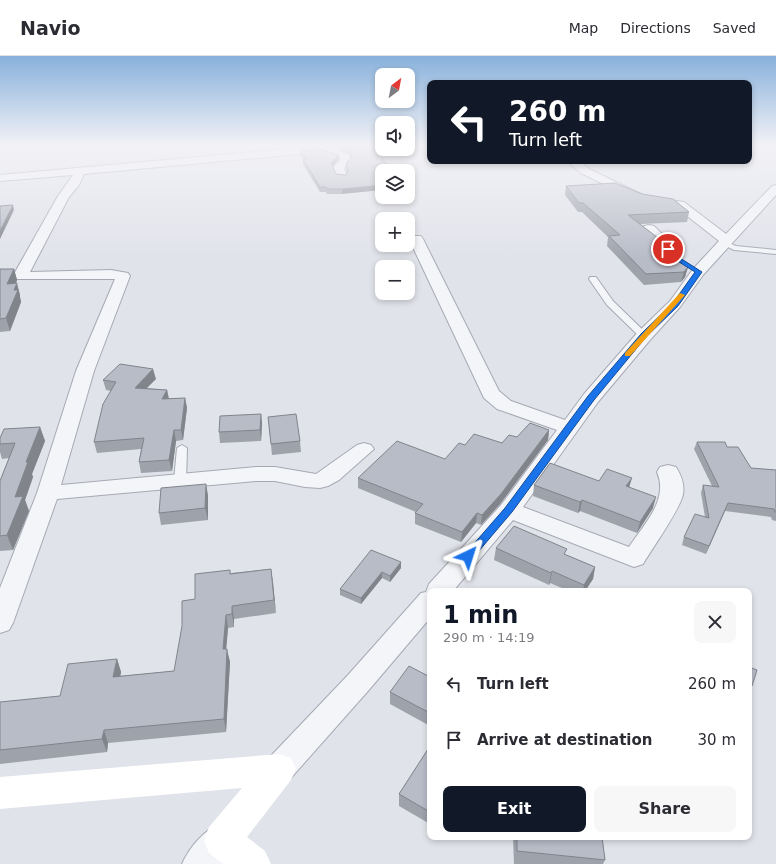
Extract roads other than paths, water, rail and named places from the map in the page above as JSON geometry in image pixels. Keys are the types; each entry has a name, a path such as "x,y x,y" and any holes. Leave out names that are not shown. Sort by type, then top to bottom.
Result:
{"street":[{"path":"0,623 48,493 85,371 123,276 111,274 22,276 21,274 64,196 74,184"},
{"path":"610,184 634,196 680,205 725,242"},
{"path":"441,588 509,510 591,398 644,336 675,304 690,267 725,242 776,188"},
{"path":"648,229 690,267"},
{"path":"416,239 491,394 504,406 569,428"},
{"path":"48,493 256,474 275,474 305,480 320,481 331,475 364,449"},
{"path":"509,510 634,558 670,502 673,493 673,484 668,472"},
{"path":"252,864 211,852 279,769 358,683 427,603"},
{"path":"0,793 279,769"}],"lane":[{"path":"725,242 734,248 776,252"},
{"path":"593,279 610,303 644,336"},
{"path":"180,481 182,448"}]}
